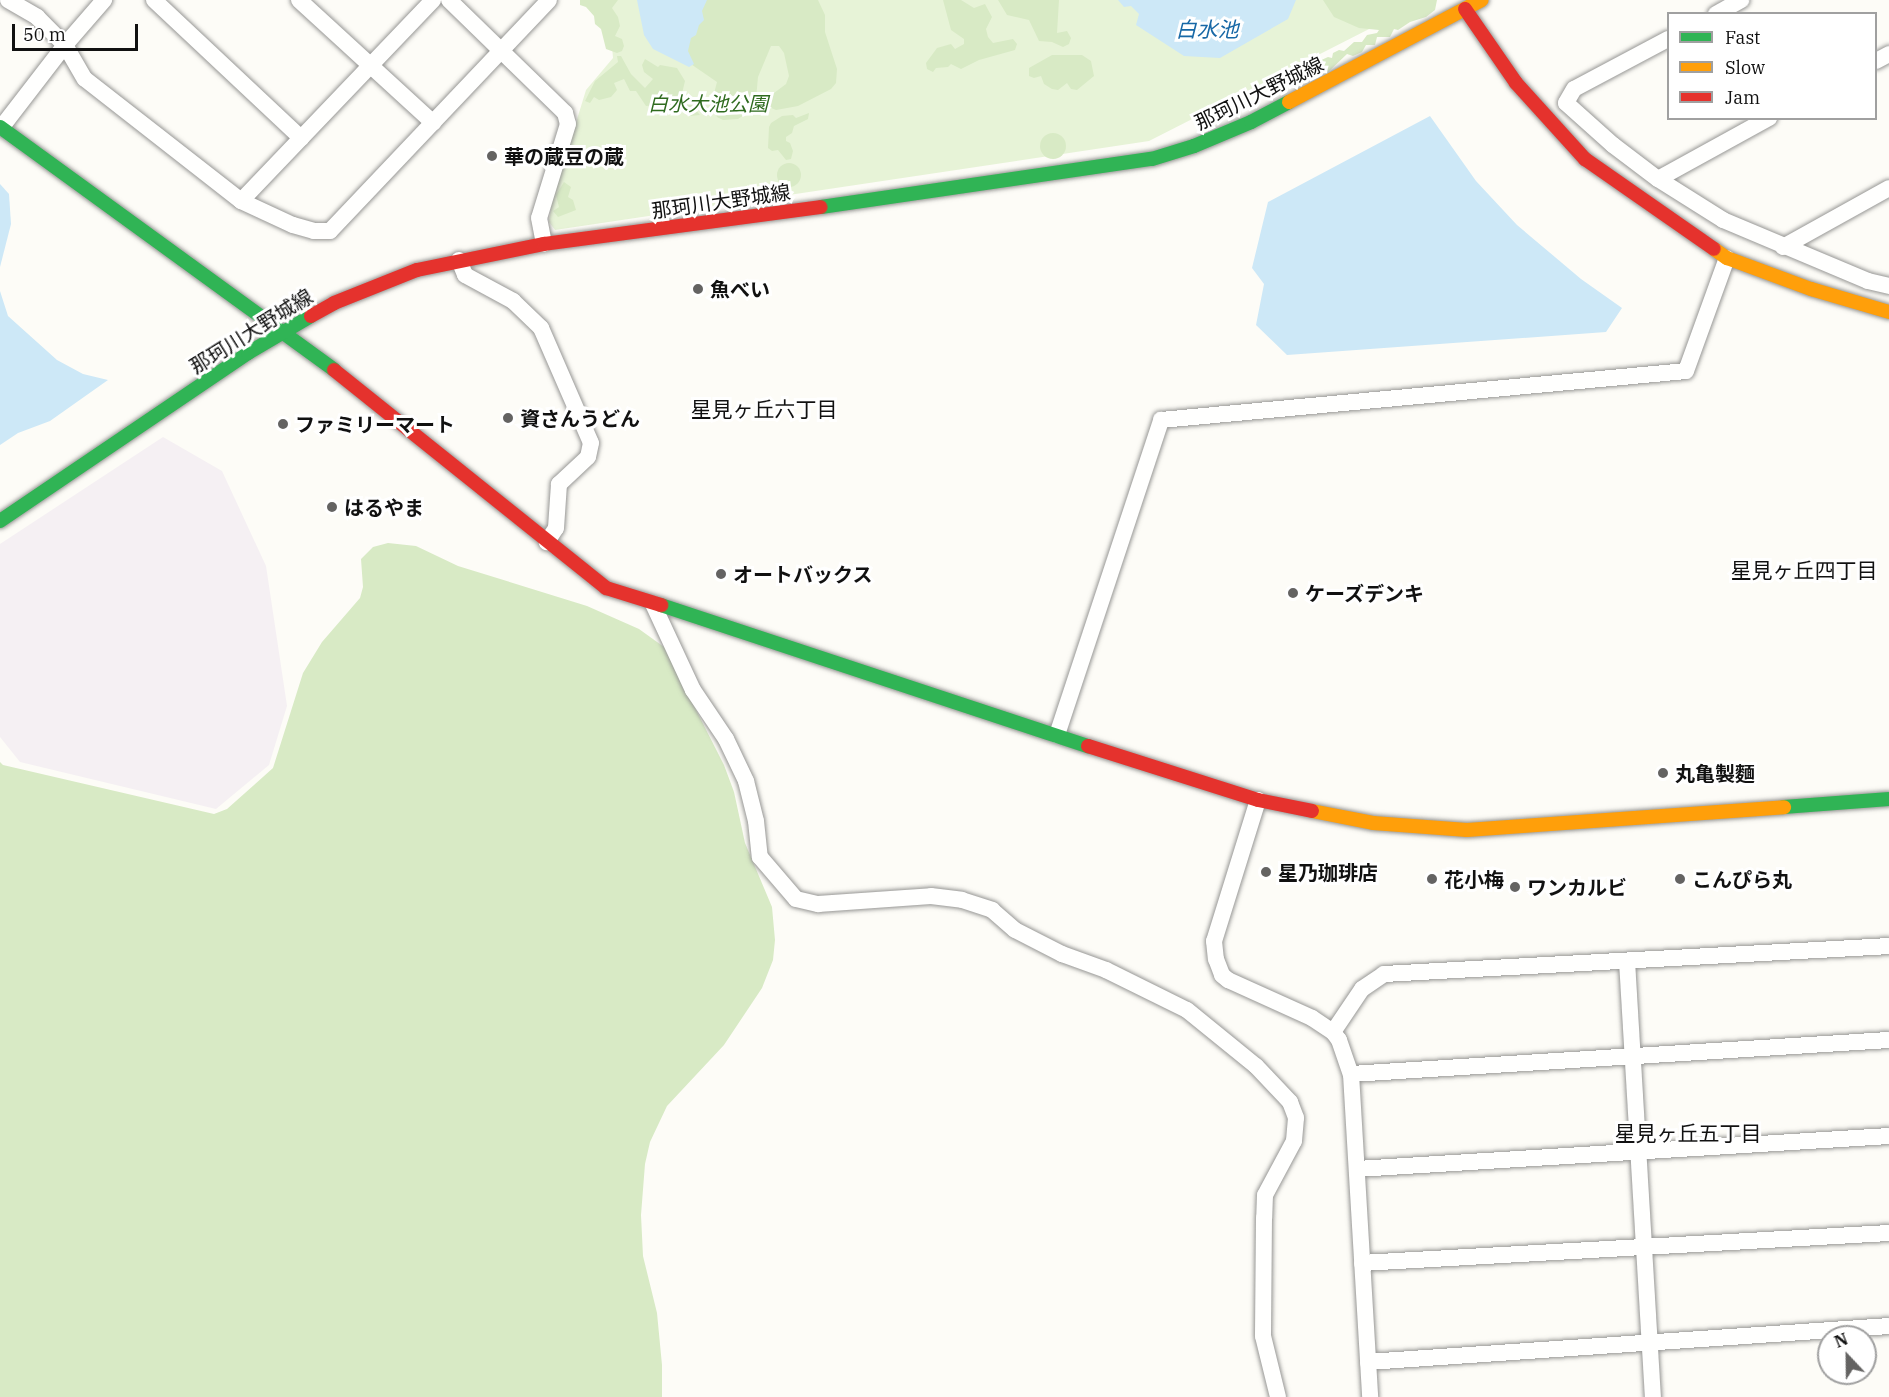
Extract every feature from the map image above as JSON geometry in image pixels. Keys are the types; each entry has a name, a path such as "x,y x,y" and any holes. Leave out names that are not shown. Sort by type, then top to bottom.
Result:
{"street":[{"path":"8,0 37,17 65,45 85,78 241,201 293,225 314,231 330,231 549,0"},
{"path":"104,0 65,45 1,128 284,333 413,430 458,470 606,588 830,658 1258,800 1373,823 1467,830 1889,799"},
{"path":"154,0 301,138"},
{"path":"298,0 433,123"},
{"path":"241,201 433,0"},
{"path":"449,0 565,113 568,124 539,218 544,244"},
{"name":"那珂川大野城線","path":"0,521 248,353 334,303 417,270 544,244 1025,179 1152,159 1194,146 1251,122 1482,0"},
{"path":"1720,12 1741,0"},
{"path":"1465,9 1516,83 1585,159 1727,258 1811,289 1889,312"},
{"path":"1667,40 1574,89 1566,103 1613,145 1658,179 1723,220 1868,281 1889,286"},
{"path":"1658,179 1765,120"},
{"path":"1783,247 1889,188"},
{"path":"1057,735 1161,420 1686,372 1727,258"},
{"path":"459,260 465,275 513,302 541,328 591,443 588,457 559,484 556,528 547,542"},
{"path":"653,604 693,690 726,739 746,781 756,821 760,857 796,899 818,904 931,896 962,900 992,910 1015,930 1062,954 1106,970 1187,1010 1256,1066 1290,1102 1296,1118 1294,1141 1265,1195 1263,1336 1278,1397"},
{"path":"1258,800 1214,941 1216,958 1222,975 1228,980 1312,1018 1333,1032 1339,1040 1352,1074 1370,1397"},
{"path":"1333,1032 1362,989 1384,974 1889,946"},
{"path":"1627,960 1653,1397"},
{"path":"1352,1074 1889,1040"},
{"path":"1357,1169 1889,1136"},
{"path":"1362,1263 1889,1233"},
{"path":"1368,1362 1889,1326"}],"shaded area":[{"path":"163,437 222,471 266,566 287,706 269,765 216,809 20,762 0,737 0,544"}],"green space":[{"path":"580,0 618,0 612,8 618,17 620,26 615,36 622,39 624,46 622,51 617,53 606,49 601,29 595,24 594,16 586,7 580,5"},
{"name":"白水大池公園","path":"608,0 1426,0 1149,141 555,230 549,222 552,201 586,90 613,58"},
{"path":"699,0 818,0 825,15 825,32 837,69 836,83 831,89 798,106 776,110 769,107 767,102 770,96 786,84 789,76 784,53 779,46 771,46 758,77 756,99 752,110 738,119 723,120 717,117 712,101 717,82 685,60"},
{"path":"943,0 961,0 974,8 985,4 992,17 986,29 988,37 993,43 1013,39 1017,44 1015,50 979,60 961,69 951,64 948,67 936,68 933,72 927,69 926,63 937,48 951,44 955,49 964,44 964,39 951,30"},
{"path":"998,0 1059,0 1057,33 1067,31 1071,38 1069,44 1063,47 1052,42 1039,41 1029,20 1007,15"},
{"path":"1323,0 1437,0 1435,10 1426,17 1410,22 1398,30 1394,29 1390,37 1377,37 1375,45 1366,45 1362,52 1353,56 1347,54 1326,74 1318,72 1305,80 1302,79 1298,84 1292,83 1289,77 1293,72 1301,73 1309,67 1314,68 1317,62 1328,57 1332,58 1333,53 1339,50 1344,51 1354,42 1362,42 1367,35 1377,33 1379,30 1359,28 1334,17"},
{"path":"1052,55 1082,55 1091,61 1094,76 1077,90 1071,89 1067,83 1058,90 1044,84 1041,76 1034,78 1029,76 1029,68"},
{"path":"617,56 621,56 631,74 645,88 653,79 644,72 642,65 645,59 658,67 660,65 677,68 685,81 680,102 690,103 700,115 690,116 686,112 671,111 660,105 646,106 636,91 630,91 624,79 614,83 617,90 611,97 599,100 594,97 590,103 585,101 595,81 618,62"},
{"path":"809,113 808,119 794,126 792,133 786,137 793,151 791,159 786,160 778,150 772,151 768,148 771,123 782,116 793,115 796,118"},
{"path":"1053,133 1062,137 1066,146 1062,155 1053,159 1044,155 1040,146 1044,137"},
{"path":"789,163 797,167 801,175 797,183 789,187 781,183 777,175 781,167"},
{"path":"564,182 571,187 568,197 573,200 576,210 558,217 553,211 559,207 556,195"},
{"path":"388,543 416,546 458,566 587,606 639,629 664,647 724,765 734,792 745,843 772,907 775,940 773,960 762,988 724,1045 667,1106 650,1142 645,1164 641,1215 643,1256 657,1313 662,1365 662,1397 0,1397 0,762 3,765 214,814 227,809 273,768 303,673 322,642 360,598 363,587 361,559 373,547"}],"water":[{"path":"637,0 707,0 702,11 704,20 699,25 696,35 691,38 688,51 694,64 689,67 653,49 644,35"},
{"name":"白水池","path":"1118,0 1296,0 1288,19 1220,58 1184,56 1136,25 1139,14 1131,6 1124,7"},
{"path":"1430,116 1476,181 1517,225 1581,279 1622,308 1606,332 1287,355 1256,325 1264,284 1252,268 1268,202"},
{"path":"0,184 9,194 11,224 0,267"},
{"path":"0,291 8,316 57,360 83,374 108,380 50,421 18,433 0,445"}],"traffic: fast":[{"path":"821,207 1152,159 1194,146 1251,122 1289,102"},
{"path":"0,127 334,370"},
{"path":"0,521 248,353 311,316"},
{"path":"661,605 1088,746"},
{"path":"1784,807 1889,799"}],"traffic: slow":[{"path":"1289,102 1482,0"},
{"path":"1714,249 1727,258 1811,289 1889,312"},
{"path":"1312,811 1373,823 1467,830 1784,807"}],"traffic: jam":[{"path":"1465,9 1516,83 1585,159 1714,249"},
{"path":"311,316 334,303 417,270 544,244 821,207"},
{"path":"334,370 606,588 661,605"},
{"path":"1088,746 1258,800 1312,811"}],"place":[{"name":"華の蔵豆の蔵","path":"492,156"},
{"name":"魚べい","path":"698,289"},
{"name":"資さんうどん","path":"508,418"},
{"name":"ファミリーマート","path":"283,424"},
{"name":"はるやま","path":"332,507"},
{"name":"オートバックス","path":"721,574"},
{"name":"ケーズデンキ","path":"1293,593"},
{"name":"丸亀製麵","path":"1663,773"},
{"name":"星乃珈琲店","path":"1266,872"},
{"name":"花小梅","path":"1432,879"},
{"name":"こんぴら丸","path":"1680,879"},
{"name":"ワンカルビ","path":"1515,887"}],"district":[{"name":"星見ヶ丘六丁目","path":"764,409"},
{"name":"星見ヶ丘四丁目","path":"1804,570"},
{"name":"星見ヶ丘五丁目","path":"1688,1133"}]}
